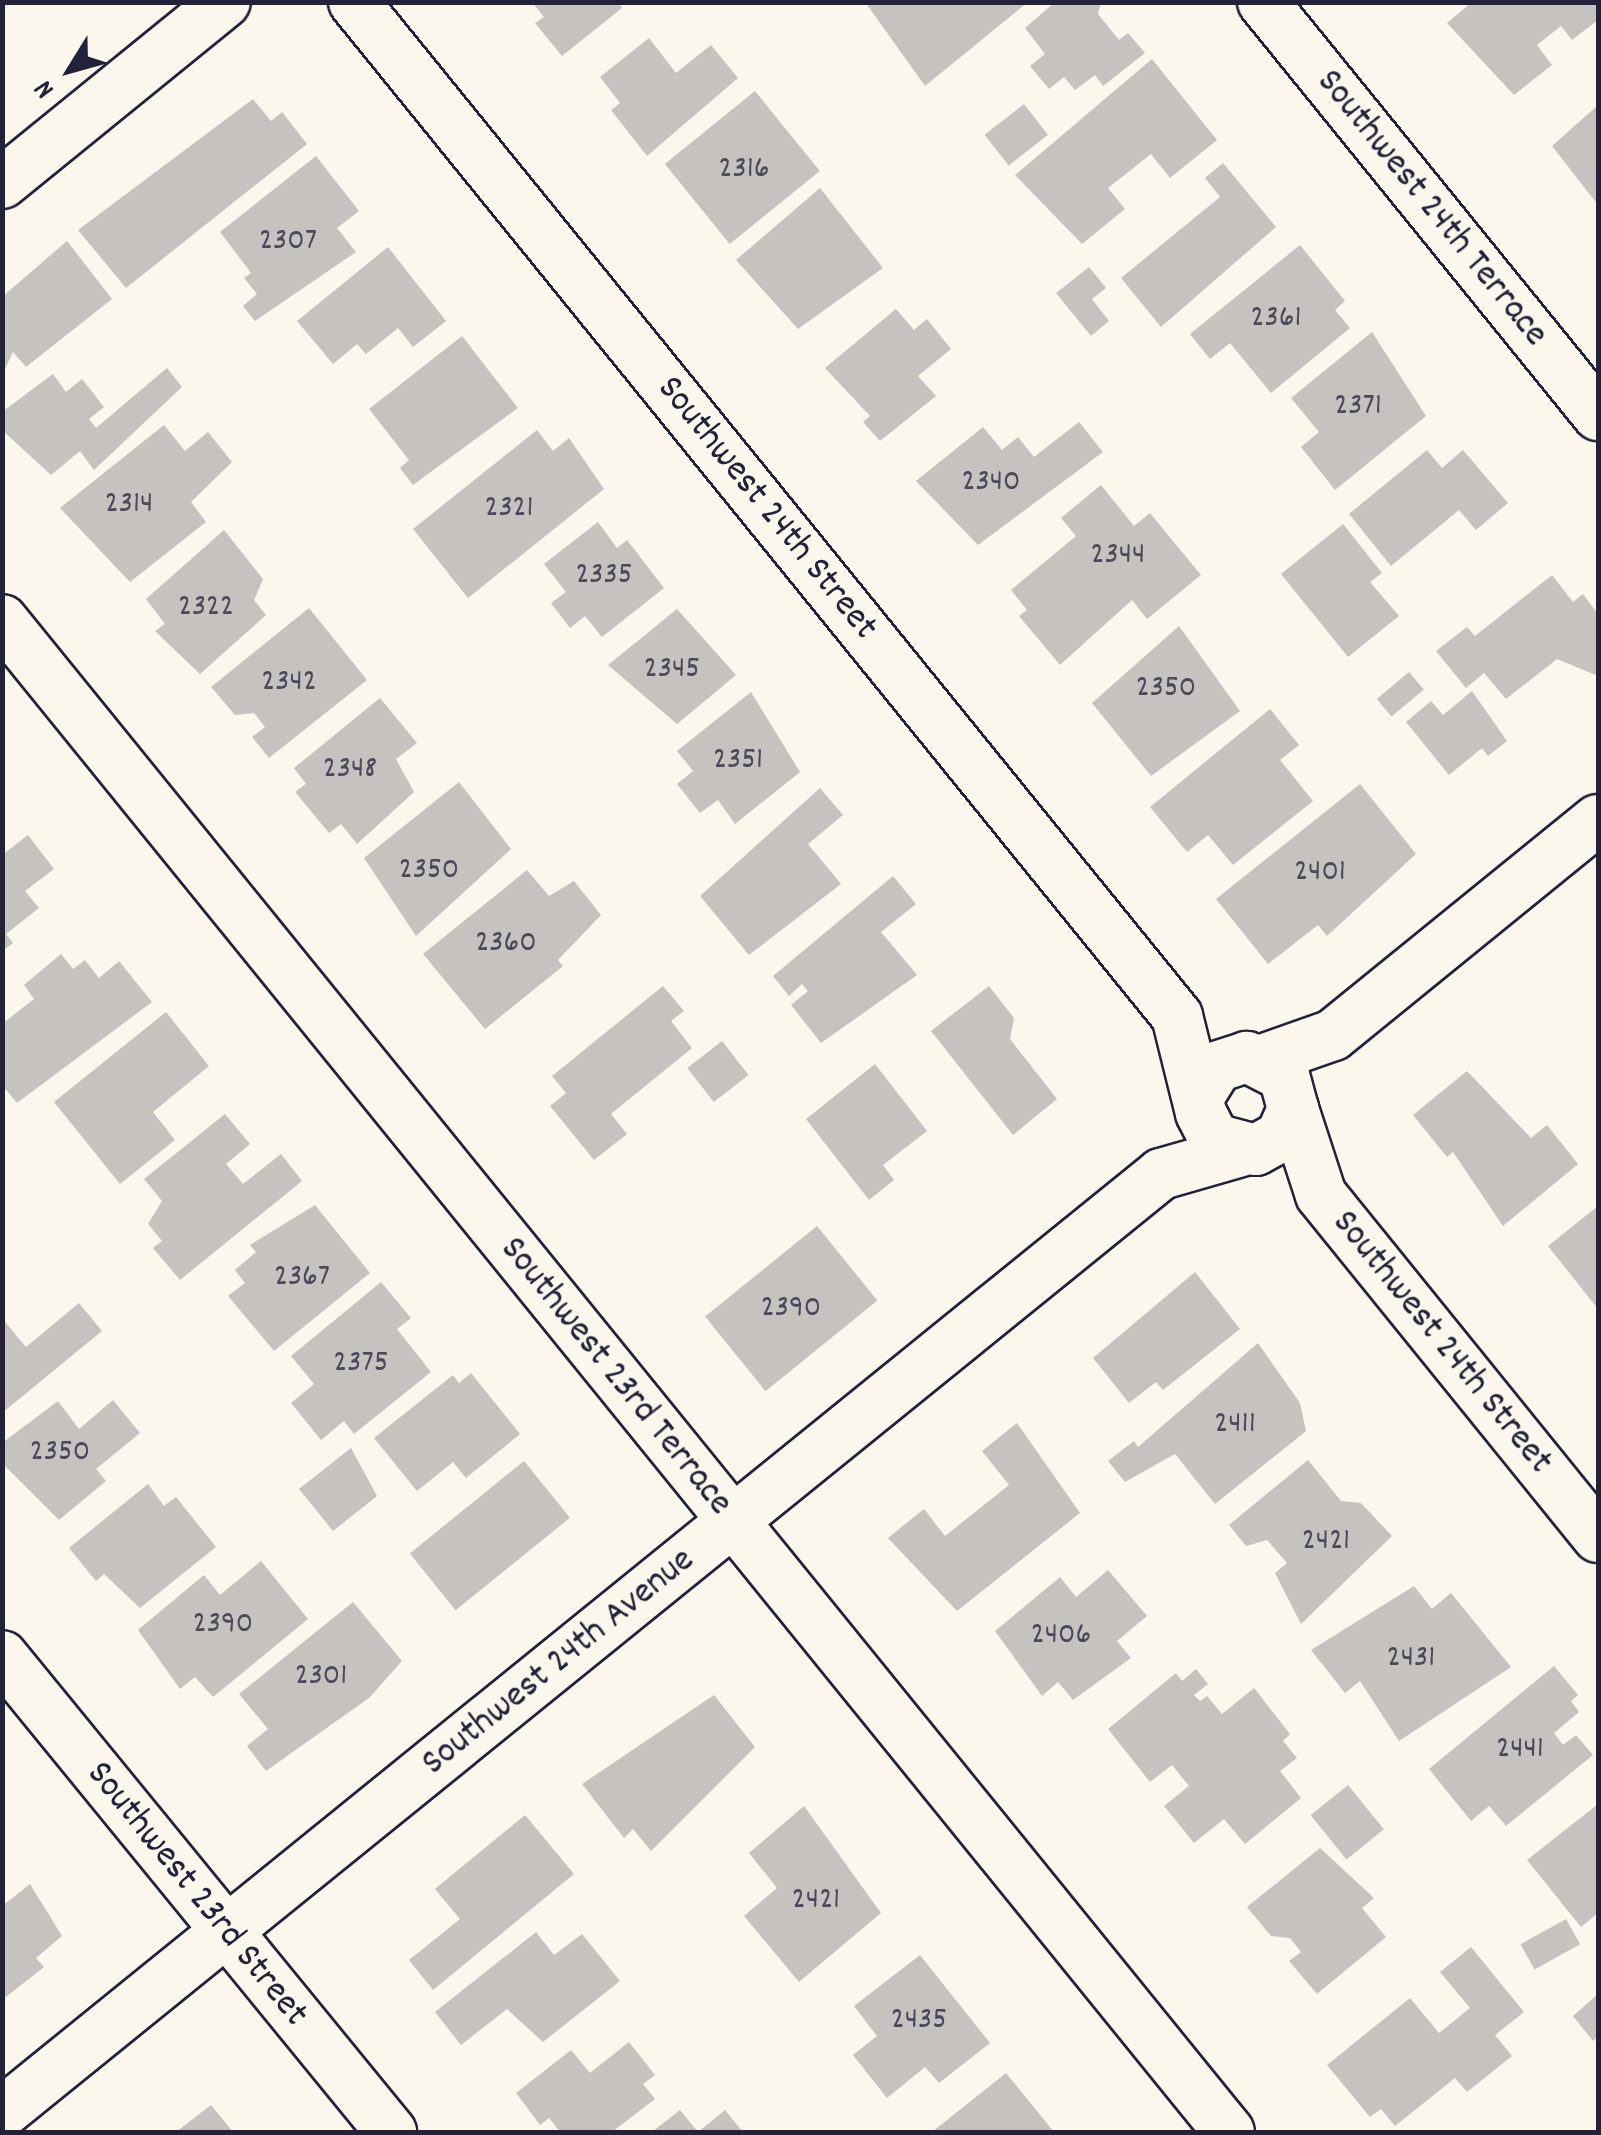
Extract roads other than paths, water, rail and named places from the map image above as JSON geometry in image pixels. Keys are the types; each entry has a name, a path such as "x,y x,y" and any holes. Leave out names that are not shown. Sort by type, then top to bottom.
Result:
{"street":[{"path":"2,183 225,2"},
{"name":"Southwest 24th Street","path":"354,2 1177,1016 1254,1059"},
{"name":"Southwest 24th Terrace","path":"1263,2 1598,415"},
{"name":"Southwest 23rd Terrace","path":"2,620 1229,2132"},
{"path":"1333,1034 1293,1105 1281,1136 1248,1150 1214,1139 1200,1104 1217,1067 1333,1034 1598,820"},
{"name":"Southwest 24th Street","path":"1177,1016 1200,1104"},
{"path":"1254,1059 1284,1076 1293,1105"},
{"name":"Southwest 24th Avenue","path":"2,2113 1161,1174 1200,1104"},
{"name":"Southwest 24th Street","path":"1293,1105 1321,1195"},
{"name":"Southwest 24th Street","path":"1248,1150 1321,1195 1598,1537"},
{"name":"Southwest 24th Avenue","path":"1161,1174 1248,1150"},
{"name":"Southwest 23rd Street","path":"2,1656 391,2132"}]}
